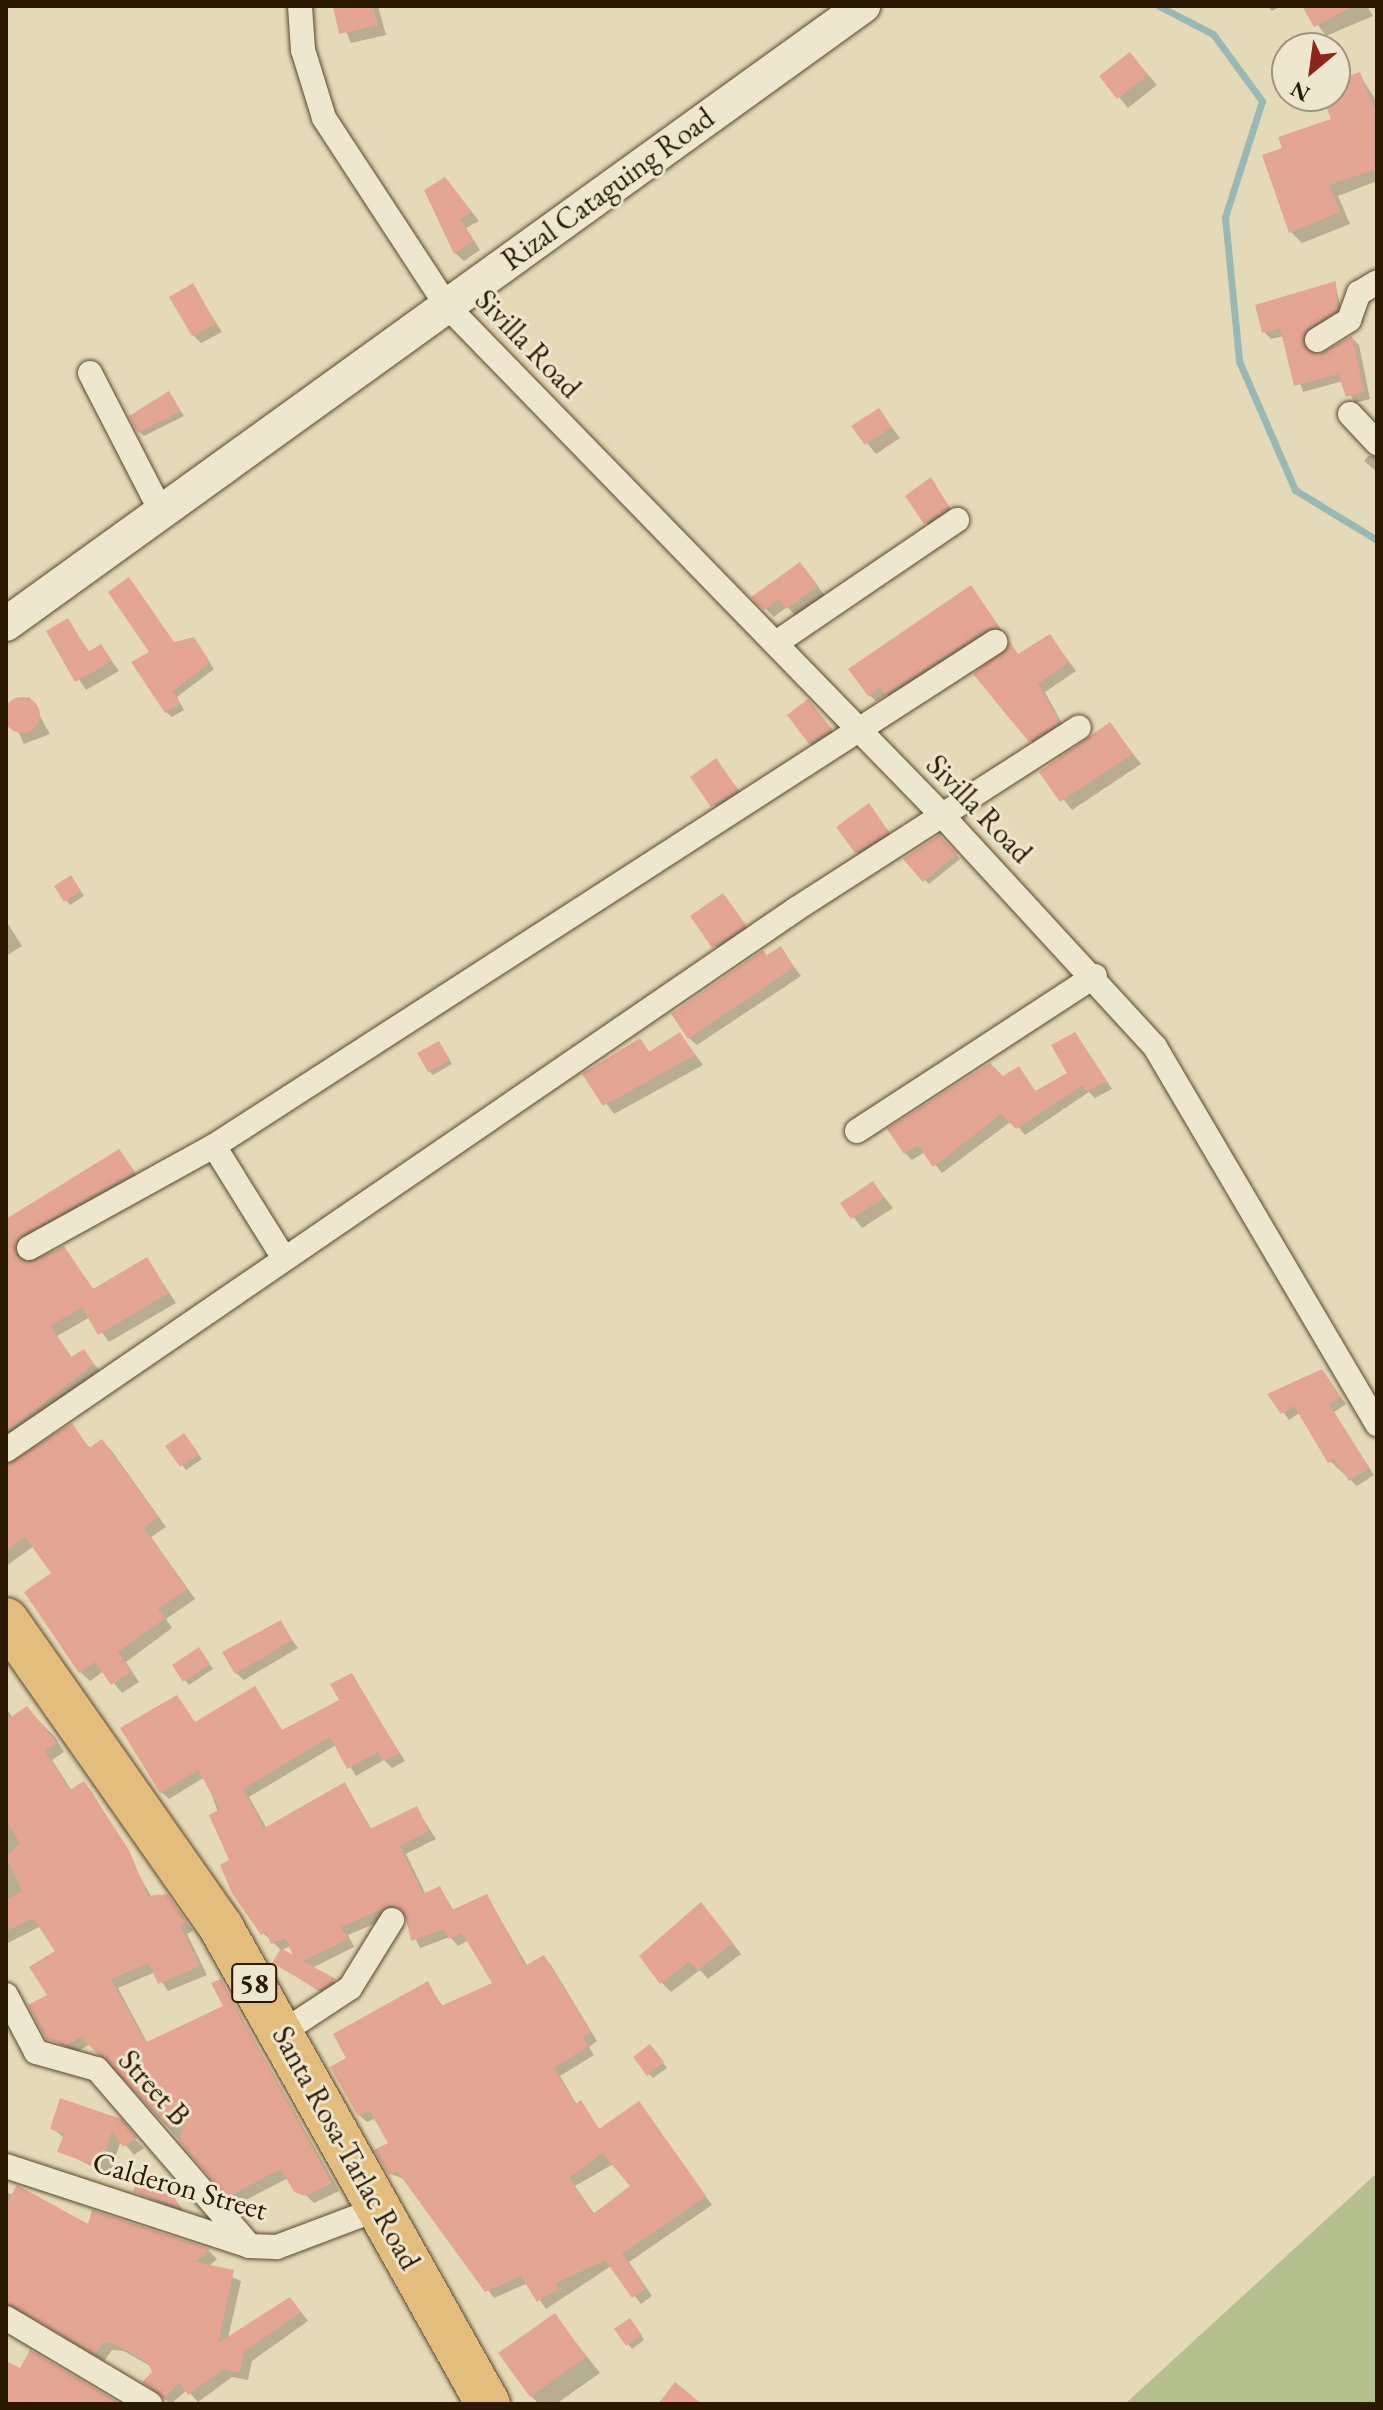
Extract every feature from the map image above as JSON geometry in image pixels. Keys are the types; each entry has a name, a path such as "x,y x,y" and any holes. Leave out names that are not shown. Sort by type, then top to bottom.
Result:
{"highway":[{"name":"Santa Rosa-Tarlac Road","path":"6,1620 199,1892 283,2032 488,2404"}],"street":[{"name":"Sivilla Road","path":"300,6 303,50 324,118 447,306 1095,976 1170,1069 1377,1424"},
{"name":"Rizal Cataguing Road","path":"6,624 163,515 863,6"},
{"path":"1317,340 1349,320 1359,293 1377,282"},
{"path":"90,373 163,515"},
{"path":"1350,414 1377,443"},
{"path":"776,643 957,520"},
{"path":"29,1248 214,1146 861,732 995,642"},
{"path":"6,1450 283,1257 940,813 1079,727"},
{"path":"857,1131 1095,976"},
{"path":"214,1146 283,1257"},
{"path":"283,2032 350,1988 392,1920"},
{"name":"Street B","path":"6,1995 36,2052 97,2069 249,2246"},
{"name":"Calderon Street","path":"6,2166 249,2246 277,2247 380,2208"},
{"path":"6,2318 150,2404"}],"green space":[{"path":"1377,2173 1377,2404 1125,2404"}],"building":[{"path":"333,6 373,6 378,25 339,34"},
{"path":"1302,6 1353,6 1314,27"},
{"path":"1130,52 1148,75 1117,99 1099,76"},
{"path":"1360,72 1377,116 1377,169 1329,185 1340,212 1289,233 1262,155 1282,148 1278,137 1331,119 1328,112 1351,112 1351,75"},
{"path":"445,177 472,212 460,219 474,241 454,254 424,190"},
{"path":"1336,281 1337,310 1308,328 1302,341 1318,355 1352,336 1364,392 1346,397 1338,374 1294,386 1280,328 1262,333 1255,305"},
{"path":"193,283 216,324 192,336 169,297"},
{"path":"169,391 181,411 138,433 129,416"},
{"path":"879,408 892,427 865,445 851,426"},
{"path":"931,477 949,507 924,524 905,496"},
{"path":"800,562 818,586 786,609 779,599 764,610 751,597"},
{"path":"129,577 174,642 194,637 210,662 173,691 180,704 165,713 131,662 149,652 108,592"},
{"path":"971,585 1000,628 987,629 884,695 880,688 868,696 848,669"},
{"path":"68,618 88,652 101,644 112,661 75,682 46,631"},
{"path":"1050,634 1069,662 1038,684 1060,722 1029,742 973,674 1010,642 1018,654"},
{"path":"22,697 34,703 40,715 34,727 22,733 10,727 4,715 10,703"},
{"path":"808,699 832,729 809,744 787,715"},
{"path":"1110,722 1133,754 1060,802 1039,772"},
{"path":"716,758 738,790 711,807 690,777"},
{"path":"869,803 889,832 855,853 836,827"},
{"path":"939,835 957,854 923,882 903,859"},
{"path":"71,875 81,891 64,902 54,886"},
{"path":"723,893 746,925 712,948 690,916"},
{"path":"781,946 794,967 688,1039 671,1014 763,950 767,955"},
{"path":"680,1032 695,1055 603,1106 582,1074 640,1038 649,1052"},
{"path":"1075,1032 1107,1081 1087,1092 1083,1085 1016,1129 1001,1114 933,1167 918,1145 904,1154 887,1129 990,1063 1003,1076 1019,1066 1035,1091 1067,1073 1051,1045"},
{"path":"439,1041 450,1060 428,1072 417,1053"},
{"path":"119,1149 135,1172 22,1235 16,1255 29,1263 64,1246 93,1289 147,1257 169,1293 98,1335 82,1307 50,1326 71,1357 84,1349 94,1364 6,1432 6,1219"},
{"path":"873,1181 884,1198 851,1219 840,1203"},
{"path":"1322,1369 1341,1397 1329,1404 1369,1468 1349,1481 1334,1459 1328,1463 1294,1406 1281,1414 1267,1394"},
{"path":"72,1423 89,1448 102,1439 158,1517 144,1528 187,1589 158,1609 165,1618 118,1652 131,1672 111,1685 95,1662 79,1673 24,1592 51,1573 25,1537 6,1551 6,1465"},
{"path":"184,1433 199,1454 180,1467 165,1446"},
{"path":"281,1620 292,1640 235,1674 222,1652"},
{"path":"199,1647 210,1664 183,1682 172,1665"},
{"path":"352,1673 399,1753 383,1761 378,1752 347,1769 330,1737 243,1789 264,1828 345,1782 370,1829 417,1806 429,1831 400,1846 423,1894 440,1886 452,1910 487,1894 525,1966 544,1955 591,2032 583,2038 588,2046 554,2068 575,2104 581,2100 599,2129 639,2101 706,2196 622,2254 646,2288 632,2298 605,2260 555,2284 559,2289 537,2302 521,2276 485,2292 397,2171 389,2175 374,2150 388,2143 369,2110 358,2116 330,2067 346,2058 333,2034 428,1981 441,2006 492,1983 462,1933 449,1939 444,1929 411,1941 405,1914 392,1905 341,1927 348,1939 303,1961 336,1979 319,1990 272,1963 281,1948 293,1955 285,1938 271,1944 266,1932 261,1935 232,1893 220,1865 229,1860 209,1815 220,1809 198,1770 160,1793 120,1728 177,1695 195,1722 255,1686 282,1730 339,1700 330,1684","holes":["602,2153 630,2186 593,2214 569,2178"]},
{"path":"27,1706 57,1743 45,1751 70,1790 84,1781 129,1850 148,1896 167,1894 187,1922 180,1925 200,1966 158,1984 149,1963 111,1979 139,2031 147,2042 223,2006 211,1983 221,1979 332,2183 305,2196 294,2192 281,2169 227,2197 179,2141 187,2116 171,2128 81,2037 66,2045 46,2039 28,2005 47,1995 29,1967 55,1951 33,1918 6,1931 6,1900 22,1891 6,1857 20,1843 6,1820 6,1720"},
{"path":"701,1902 733,1943 697,1971 690,1961 660,1984 639,1956"},
{"path":"650,2044 664,2062 647,2076 633,2057"},
{"path":"60,2098 121,2119 137,2138 123,2147 112,2131 100,2167 57,2152 64,2134 50,2129"},
{"path":"138,2177 165,2185 181,2208 133,2192"},
{"path":"17,2185 88,2224 92,2210 210,2249 196,2262 234,2270 218,2343 290,2297 301,2312 244,2352 239,2373 223,2369 188,2395 179,2382 164,2399 142,2382 152,2372 148,2363 113,2343 103,2342 95,2354 6,2303 6,2205"},
{"path":"555,2313 586,2357 530,2397 498,2353"},
{"path":"630,2318 642,2335 626,2346 614,2329"},
{"path":"30,2350 121,2404 6,2404 6,2361 20,2368"},
{"path":"675,2382 702,2404 658,2404"}],"waterway":[{"path":"1159,6 1213,34 1262,101 1225,217 1239,361 1295,490 1377,540"}]}
